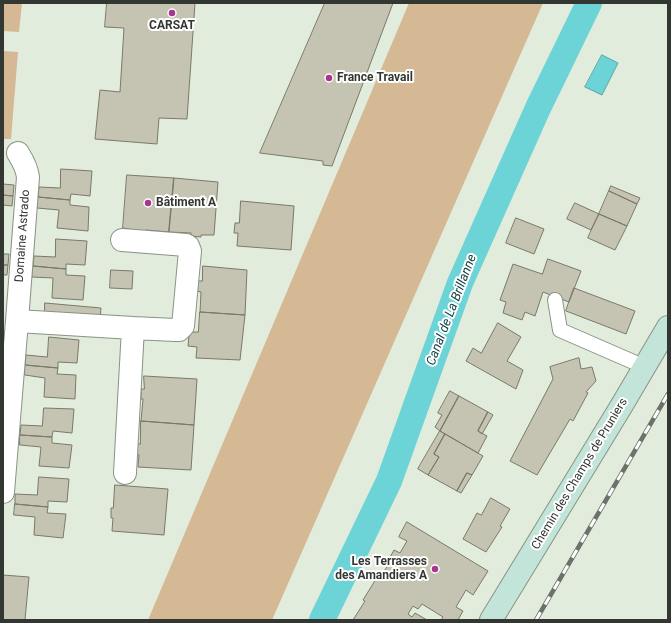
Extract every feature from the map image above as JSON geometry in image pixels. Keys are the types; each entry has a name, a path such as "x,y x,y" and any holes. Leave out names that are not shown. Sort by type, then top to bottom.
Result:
{"street":[{"name":"Domaine Astrado","path":"3,492 28,177 25,164 18,153"},
{"path":"17,321 179,330 184,326 190,251 188,246 186,244 122,240"},
{"name":"Chemin des Champs de Pruniers","path":"491,620 668,326"},
{"path":"125,473 133,328"}],"lane":[{"path":"555,300 560,330 644,367"}],"shaded area":[{"path":"3,3 22,3 19,32 3,31"},
{"path":"409,3 543,3 272,620 148,620"},
{"path":"3,51 18,52 11,139 3,139"}],"water":[{"path":"602,55 618,63 602,95 585,87"}],"building":[{"path":"107,3 195,3 187,119 159,118 157,144 95,139 100,90 120,92 124,28 105,27"},
{"name":"France Travail","path":"325,3 393,3 332,166 323,165 323,161 260,153"},
{"path":"61,169 92,171 90,196 71,194 70,200 38,197 39,187 60,188"},
{"name":"Bâtiment A","path":"127,175 174,178 169,232 146,230 146,233 134,232 135,230 123,228"},
{"path":"174,178 218,182 214,235 201,235 201,237 191,236 191,233 169,232"},
{"path":"3,184 14,185 13,196 3,195"},
{"path":"611,186 640,198 637,204 609,191"},
{"path":"609,191 637,204 627,226 599,214"},
{"path":"3,195 13,196 12,206 3,205"},
{"path":"38,197 70,200 70,205 89,207 88,231 57,228 59,210 37,208"},
{"path":"241,201 294,206 291,250 237,246 238,233 234,233 235,223 239,223"},
{"path":"575,203 599,214 591,230 567,219"},
{"path":"599,214 627,226 615,250 588,238"},
{"path":"516,218 544,229 534,254 506,243"},
{"path":"56,239 87,241 85,265 66,264 66,269 33,266 34,256 55,257"},
{"path":"3,254 9,254 8,265 3,265"},
{"path":"548,259 581,271 569,302 543,292 535,316 525,312 522,320 503,313 506,302 500,300 513,264 542,274"},
{"path":"3,265 8,265 7,275 3,275"},
{"path":"33,266 66,269 66,275 85,276 83,300 52,298 53,278 32,277"},
{"path":"203,266 247,270 245,315 200,312 201,292 196,291 193,281 202,281"},
{"path":"111,270 133,271 132,289 110,288"},
{"path":"574,288 635,311 626,334 566,311"},
{"path":"45,303 101,308 100,320 45,316"},
{"path":"200,312 245,315 240,360 196,358 197,347 188,346 189,336 193,332 198,332"},
{"path":"498,323 521,337 507,361 523,370 516,389 466,361 473,348 481,353"},
{"path":"49,337 79,340 77,363 58,362 58,368 25,365 26,355 47,357"},
{"path":"579,358 581,369 592,367 596,381 586,392 588,393 573,421 570,419 537,475 510,461 553,379 550,367"},
{"path":"25,365 58,368 57,374 76,375 75,399 44,397 45,378 25,375"},
{"path":"144,376 197,379 194,425 141,421 143,399 141,399 141,389 144,389"},
{"path":"450,391 459,396 440,431 435,427 442,415 438,413"},
{"path":"459,396 488,412 478,431 487,436 478,453 440,431"},
{"path":"44,408 74,409 72,433 53,431 52,437 20,435 21,425 42,426"},
{"path":"488,412 493,415 482,434 478,431"},
{"path":"141,421 194,425 191,470 138,467 139,455 136,454 137,444 140,444"},
{"path":"440,431 445,434 434,454 439,457 428,475 418,469"},
{"path":"445,434 483,456 472,475 467,473 457,491 428,475 439,457 434,454"},
{"path":"20,435 52,437 52,443 72,445 69,468 39,466 41,447 20,445"},
{"path":"467,473 472,475 461,493 457,491"},
{"path":"39,477 69,479 67,502 48,501 48,507 15,504 15,494 37,495"},
{"path":"115,485 168,489 164,535 112,531 113,518 111,518 111,508 113,508"},
{"path":"491,498 510,509 500,526 502,527 486,552 463,539 477,513 481,515"},
{"path":"15,504 48,507 47,513 66,514 63,538 34,535 35,517 14,515"},
{"name":"Les Terrasses des Amandiers A","path":"407,522 488,571 473,595 466,590 456,607 463,611 458,620 441,620 443,617 422,604 418,609 413,606 408,614 412,617 415,613 427,620 353,620 376,579 378,580 387,567 385,566 394,550 400,553 407,541 399,537"},
{"path":"3,575 29,577 25,620 3,620"}],"waterway":[{"name":"Canal de La Brillanne","path":"322,620 389,481 460,283 538,108 589,3"}],"railway":[{"path":"536,620 668,394"}],"place":[{"name":"CARSAT","path":"172,13"},
{"name":"France Travail","path":"329,78"},
{"name":"Bâtiment A","path":"148,203"},
{"name":"Les Terrasses des Amandiers A","path":"435,569"}]}
